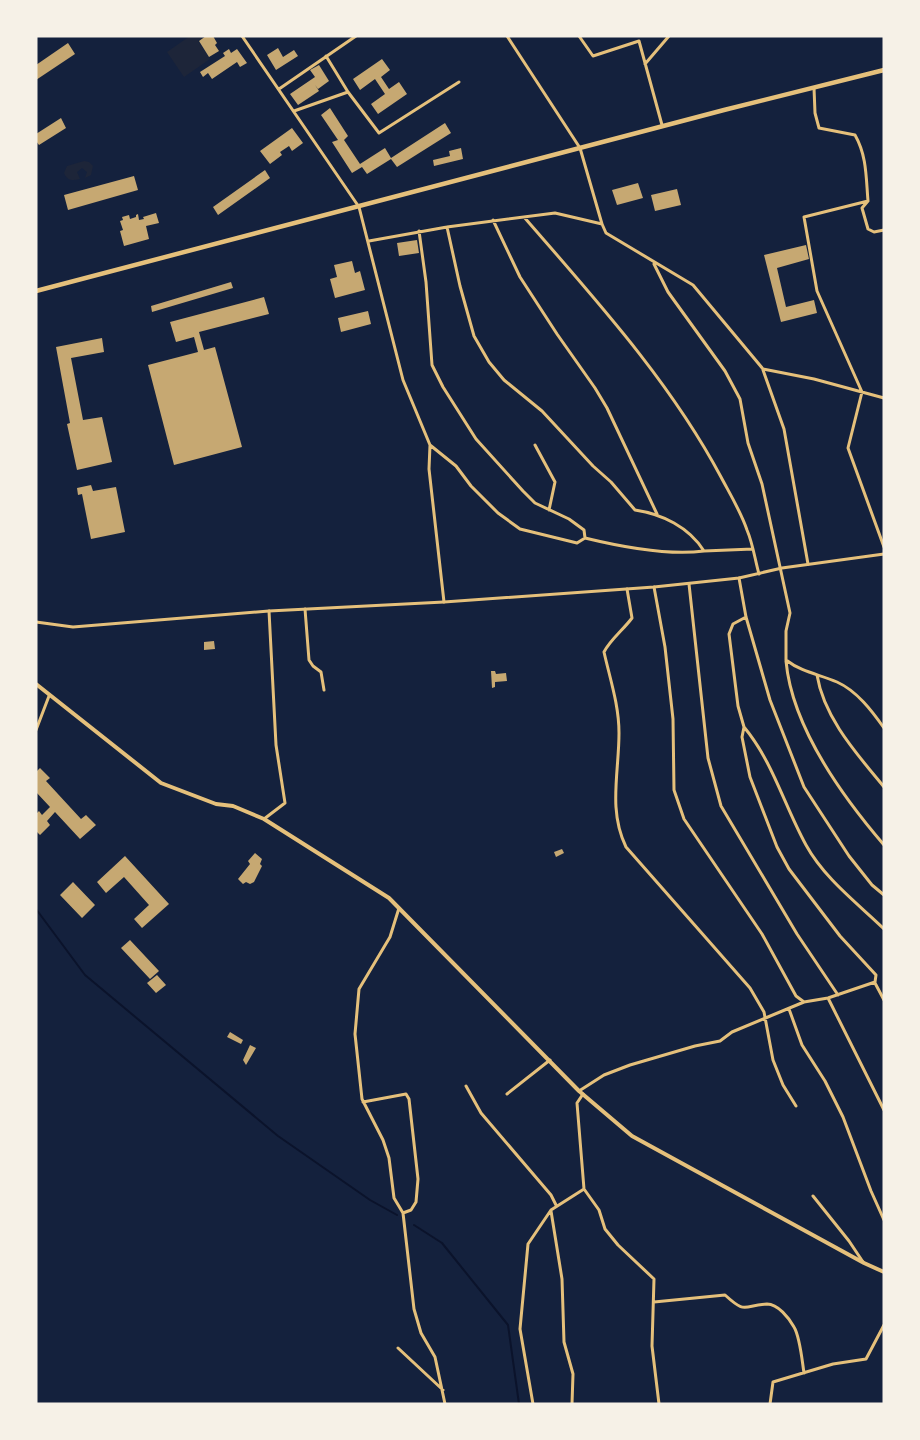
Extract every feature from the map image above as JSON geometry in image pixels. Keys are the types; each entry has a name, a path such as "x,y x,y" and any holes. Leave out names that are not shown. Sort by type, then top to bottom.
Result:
{"highway":[{"path":"36,291 884,70"}],"main road":[{"path":"36,684 161,783 216,804 233,806 264,819 373,887 399,908 581,1092 632,1136 884,1272"}],"street":[{"path":"242,36 359,207 404,380 430,445 429,469 444,602"},
{"path":"279,89 356,36"},
{"path":"579,36 593,56 639,41 662,127"},
{"path":"645,64 669,36"},
{"path":"509,37 580,148 606,233 693,285 763,369 784,429 808,564"},
{"path":"326,56 348,92 379,133 459,82"},
{"path":"814,87 815,113 819,128 855,135 862,147 867,201 862,208 868,229 874,232 884,230"},
{"path":"294,111 348,92"},
{"path":"867,201 804,216 818,291 862,392 848,448 884,548"},
{"path":"369,241 419,231 555,213 602,224"},
{"path":"524,216 625,335 665,387 710,457 747,530 759,574"},
{"path":"493,220 520,277 596,388 657,514"},
{"path":"447,227 474,336 489,362 504,380 542,411 635,510 657,514 695,537 704,551"},
{"path":"419,231 427,292 432,365 443,387 476,439 523,491 535,503 569,519 584,530 585,538"},
{"path":"653,262 668,292 725,371 740,399 748,443 762,484 782,568 790,613 786,631 786,660 794,696 812,742 841,792 884,845"},
{"path":"763,369 884,398"},
{"path":"430,445 456,466 471,486 498,513 520,529 577,543 585,538 621,547 692,553 753,549"},
{"path":"535,445 555,482 549,510"},
{"path":"36,622 73,627 269,611 444,602 654,587 739,578 782,568 884,554"},
{"path":"739,578 746,617 770,700 804,788 849,856 872,885 884,895"},
{"path":"689,584 708,758 716,795 797,934 838,995"},
{"path":"654,587 665,647 673,719 676,801 684,819 762,934 796,996 804,1002"},
{"path":"627,589 632,618 611,640 604,652 617,710 619,734 615,810 620,833 627,847 750,988 766,1017 773,1060 795,1106"},
{"path":"305,609 309,660 321,672 324,690"},
{"path":"264,819 285,803 276,745 269,611"},
{"path":"746,617 733,624 729,634 738,706 744,727 769,763 811,853 838,885 884,929"},
{"path":"786,660 798,669 838,682 855,693 884,728"},
{"path":"816,675 819,692 848,744 884,787"},
{"path":"36,730 49,696"},
{"path":"744,727 742,737 747,764 777,847 795,879 857,956 876,975 875,982 884,1000"},
{"path":"399,908 390,937 358,989 355,1034 363,1102 383,1140 394,1198 403,1213 414,1309 421,1333 435,1357 445,1404"},
{"path":"659,1404 652,1346 654,1279 618,1245 605,1229 599,1210 584,1189 577,1103 581,1092 604,1076 630,1065 720,1041 732,1032 804,1002 828,998 875,982"},
{"path":"828,998 884,1110"},
{"path":"789,1009 802,1045 843,1117 884,1220"},
{"path":"507,1094 550,1059"},
{"path":"466,1086 481,1113 551,1196 556,1205"},
{"path":"363,1102 399,1094 406,1094 409,1099 418,1179 416,1202 411,1210 403,1213"},
{"path":"533,1404 520,1329 528,1244 556,1205 584,1189"},
{"path":"813,1196 864,1263"},
{"path":"551,1210 562,1280 564,1342 573,1374 572,1404"},
{"path":"654,1302 725,1295 739,1307 768,1304 776,1306 795,1328 804,1373"},
{"path":"770,1404 773,1383 833,1364 866,1359 884,1325"},
{"path":"398,1348 443,1390"}],"shaded area":[{"path":"190,36 204,36 198,41 210,59 184,77 167,52"},
{"path":"84,161 93,166 91,175 85,178 87,172 82,168 77,172 80,179 67,178 64,173 67,166"}],"building":[{"path":"206,36 213,36 219,51 209,57 199,41"},
{"path":"68,43 75,54 36,80 36,65"},
{"path":"278,48 283,57 294,50 298,56 276,70 267,55"},
{"path":"229,49 231,53 237,49 247,63 240,67 237,62 212,79 208,73 203,77 200,72 225,56 223,53"},
{"path":"382,59 390,70 381,77 389,89 399,82 407,94 378,114 371,104 385,94 375,79 360,90 353,79"},
{"path":"319,65 329,81 318,89 315,85 319,91 298,105 290,94 315,77 310,70"},
{"path":"330,108 348,136 344,140 360,164 385,148 391,158 445,123 451,133 397,167 391,159 367,174 362,167 352,173 332,142 338,140 321,115"},
{"path":"61,118 66,128 39,145 36,141 36,134"},
{"path":"292,128 303,143 292,151 289,146 280,152 282,155 270,164 260,151"},
{"path":"461,148 463,159 434,166 433,160 450,156 449,151"},
{"path":"265,170 270,178 218,215 213,207"},
{"path":"134,176 138,190 68,210 64,195"},
{"path":"638,183 643,198 617,205 612,190"},
{"path":"677,189 681,205 655,211 651,195"},
{"path":"156,213 159,223 146,226 149,239 124,246 120,231 123,230 120,221 123,220 122,217 129,215 130,219 138,214 139,220"},
{"path":"417,240 419,253 399,256 397,243"},
{"path":"806,245 809,259 777,268 786,307 814,300 817,313 781,322 764,255"},
{"path":"352,261 355,273 360,271 365,290 335,298 330,279 337,277 334,265"},
{"path":"231,282 233,288 152,312 151,306"},
{"path":"264,297 269,314 199,332 204,350 215,347 242,447 174,465 148,365 198,352 194,337 176,342 170,322"},
{"path":"368,311 371,324 341,332 338,318"},
{"path":"102,338 104,352 71,358 83,420 102,417 112,462 77,470 67,424 70,423 56,347"},
{"path":"91,485 93,491 116,487 125,532 91,539 82,494 78,495 77,488"},
{"path":"214,641 215,649 204,650 204,642"},
{"path":"491,671 495,671 496,674 506,673 507,681 495,682 495,687 492,688"},
{"path":"40,768 50,778 46,781 81,819 86,815 96,825 80,839 55,812 47,821 50,825 40,835 36,831 36,814 39,811 42,815 50,807 36,792 36,772"},
{"path":"562,849 564,853 556,857 554,852"},
{"path":"255,853 262,859 260,864 262,866 254,882 243,884 238,879 250,864 248,861"},
{"path":"125,856 169,904 142,928 134,919 149,905 124,877 106,893 97,882"},
{"path":"73,882 95,905 82,918 60,895"},
{"path":"130,940 159,971 150,979 121,948"},
{"path":"157,975 166,985 156,993 147,983"},
{"path":"230,1032 243,1040 241,1044 227,1037"},
{"path":"250,1045 256,1048 246,1065 243,1060"}],"waterway":[{"path":"36,909 85,975 278,1136 370,1200 397,1215"},
{"path":"414,1225 442,1243 508,1325 519,1404"}]}
